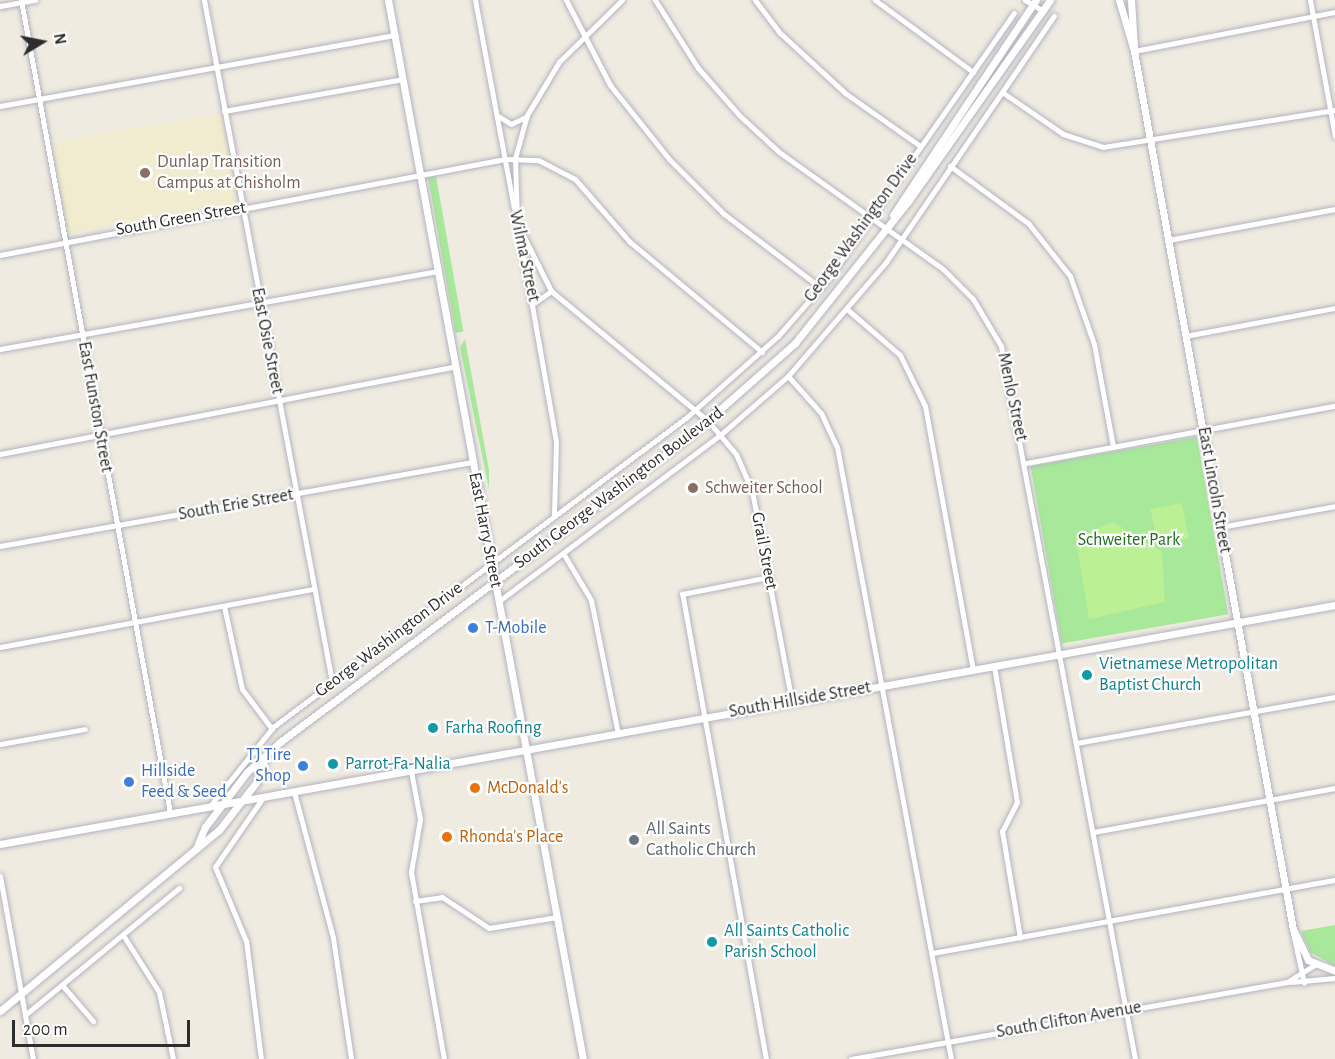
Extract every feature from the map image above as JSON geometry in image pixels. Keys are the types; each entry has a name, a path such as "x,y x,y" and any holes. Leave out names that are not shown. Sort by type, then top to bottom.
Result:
{"street":[{"path":"0,6 35,0"},
{"name":"East Osie Street","path":"204,0 332,682"},
{"name":"East Harry Street","path":"388,0 471,462 496,581 583,1059"},
{"name":"Wilma Street","path":"475,0 534,303 556,442 554,514"},
{"path":"566,0 610,85 669,159 724,214 821,288"},
{"path":"534,303 551,291 517,223 516,158 527,115 548,76 583,36 622,0"},
{"name":"Menlo Street","path":"655,0 698,68 738,115 779,152 886,228 962,286 993,328 1008,366 1135,1059"},
{"path":"754,0 780,33 845,93 920,146"},
{"path":"875,0 973,72"},
{"path":"1025,0 1034,2 1043,11"},
{"name":"South George Washington Boulevard","path":"196,849 224,803 265,759 332,701 708,421 795,343 886,228 1050,0"},
{"name":"East Lincoln Street","path":"1119,0 1134,51"},
{"name":"East Lincoln Street","path":"1131,0 1134,51 1150,143 1302,980"},
{"path":"1310,0 1333,111 1335,136"},
{"name":"East Funston Street","path":"21,1 170,813"},
{"name":"South George Washington Boulevard","path":"886,228 1034,2"},
{"path":"1134,51 1335,12"},
{"name":"George Washington Drive","path":"210,806 272,729 554,514 695,410 762,352 821,288 1014,13"},
{"name":"George Washington Drive","path":"499,601 720,435 788,376 848,310 901,239 1053,16"},
{"path":"0,106 396,35"},
{"path":"224,111 403,79"},
{"path":"1002,93 1080,141 1113,147 1150,143 1333,111"},
{"path":"497,114 511,124 527,115"},
{"name":"South Green Street","path":"0,255 516,158 553,164 575,179 630,242 762,352"},
{"path":"950,166 1028,223 1070,276 1094,344 1113,447"},
{"path":"1168,240 1335,208"},
{"path":"0,349 438,271"},
{"name":"Grail Street","path":"551,291 708,421 720,435 752,491 792,702"},
{"path":"1185,336 1335,308"},
{"path":"848,310 900,356 925,406 973,670"},
{"path":"0,454 455,366"},
{"path":"788,376 833,433 883,686 951,1059"},
{"path":"1026,463 1335,406"},
{"name":"South Erie Street","path":"0,546 471,462"},
{"path":"1220,527 1335,506"},
{"path":"563,553 591,600 618,734"},
{"path":"766,1059 681,594 769,577"},
{"path":"0,647 314,589"},
{"name":"South Hillside Street","path":"170,813 1335,605"},
{"path":"224,606 242,689 272,729"},
{"path":"994,666 1017,802 1002,831 1020,937"},
{"path":"1076,743 1335,696"},
{"path":"0,744 84,729"},
{"name":"South George Washington Boulevard","path":"0,1011 196,849 242,800 265,759"},
{"path":"411,771 420,819 411,872 444,1059"},
{"path":"1093,832 1335,788"},
{"path":"294,792 333,938 351,1059"},
{"path":"261,1059 246,941 215,867 264,796"},
{"path":"0,844 170,813"},
{"path":"0,876 33,1059"},
{"path":"932,953 1335,880"},
{"path":"26,1015 179,888"},
{"path":"416,901 442,897 489,928 557,917"},
{"name":"East Lincoln Street","path":"1293,929 1301,951 1314,965"},
{"path":"123,934 159,992 173,1059"},
{"path":"1314,965 1335,971"},
{"name":"South Clifton Avenue","path":"1302,980 1314,965"},
{"name":"South Clifton Avenue","path":"851,1059 1287,981 1335,978"},
{"path":"62,985 93,1021"}],"shaded area":[{"name":"Dunlap Transition Campus at Chisholm","path":"221,113 237,204 68,233 52,143"}],"green space":[{"path":"436,176 463,332 456,333 428,177"},
{"path":"465,339 489,470 489,489 460,347"},
{"name":"Schweiter Park","path":"1197,437 1228,614 1062,644 1031,466"},
{"path":"1182,503 1189,538 1157,544 1151,509"},
{"path":"1113,522 1162,552 1165,602 1089,619 1076,538"},
{"path":"1335,925 1335,966 1310,952 1301,931"}],"place":[{"name":"Dunlap Transition Campus at Chisholm","path":"145,173"},
{"name":"Schweiter School","path":"693,488"},
{"name":"T-Mobile","path":"473,628"},
{"name":"Vietnamese Metropolitan Baptist Church","path":"1087,675"},
{"name":"Farha Roofing","path":"433,728"},
{"name":"Parrot-Fa-Nalia","path":"333,764"},
{"name":"TJ Tire Shop","path":"303,766"},
{"name":"Hillside Feed & Seed","path":"129,782"},
{"name":"McDonald's","path":"475,788"},
{"name":"Rhonda's Place","path":"447,837"},
{"name":"All Saints Catholic Church","path":"634,840"},
{"name":"All Saints Catholic Parish School","path":"712,942"}]}
